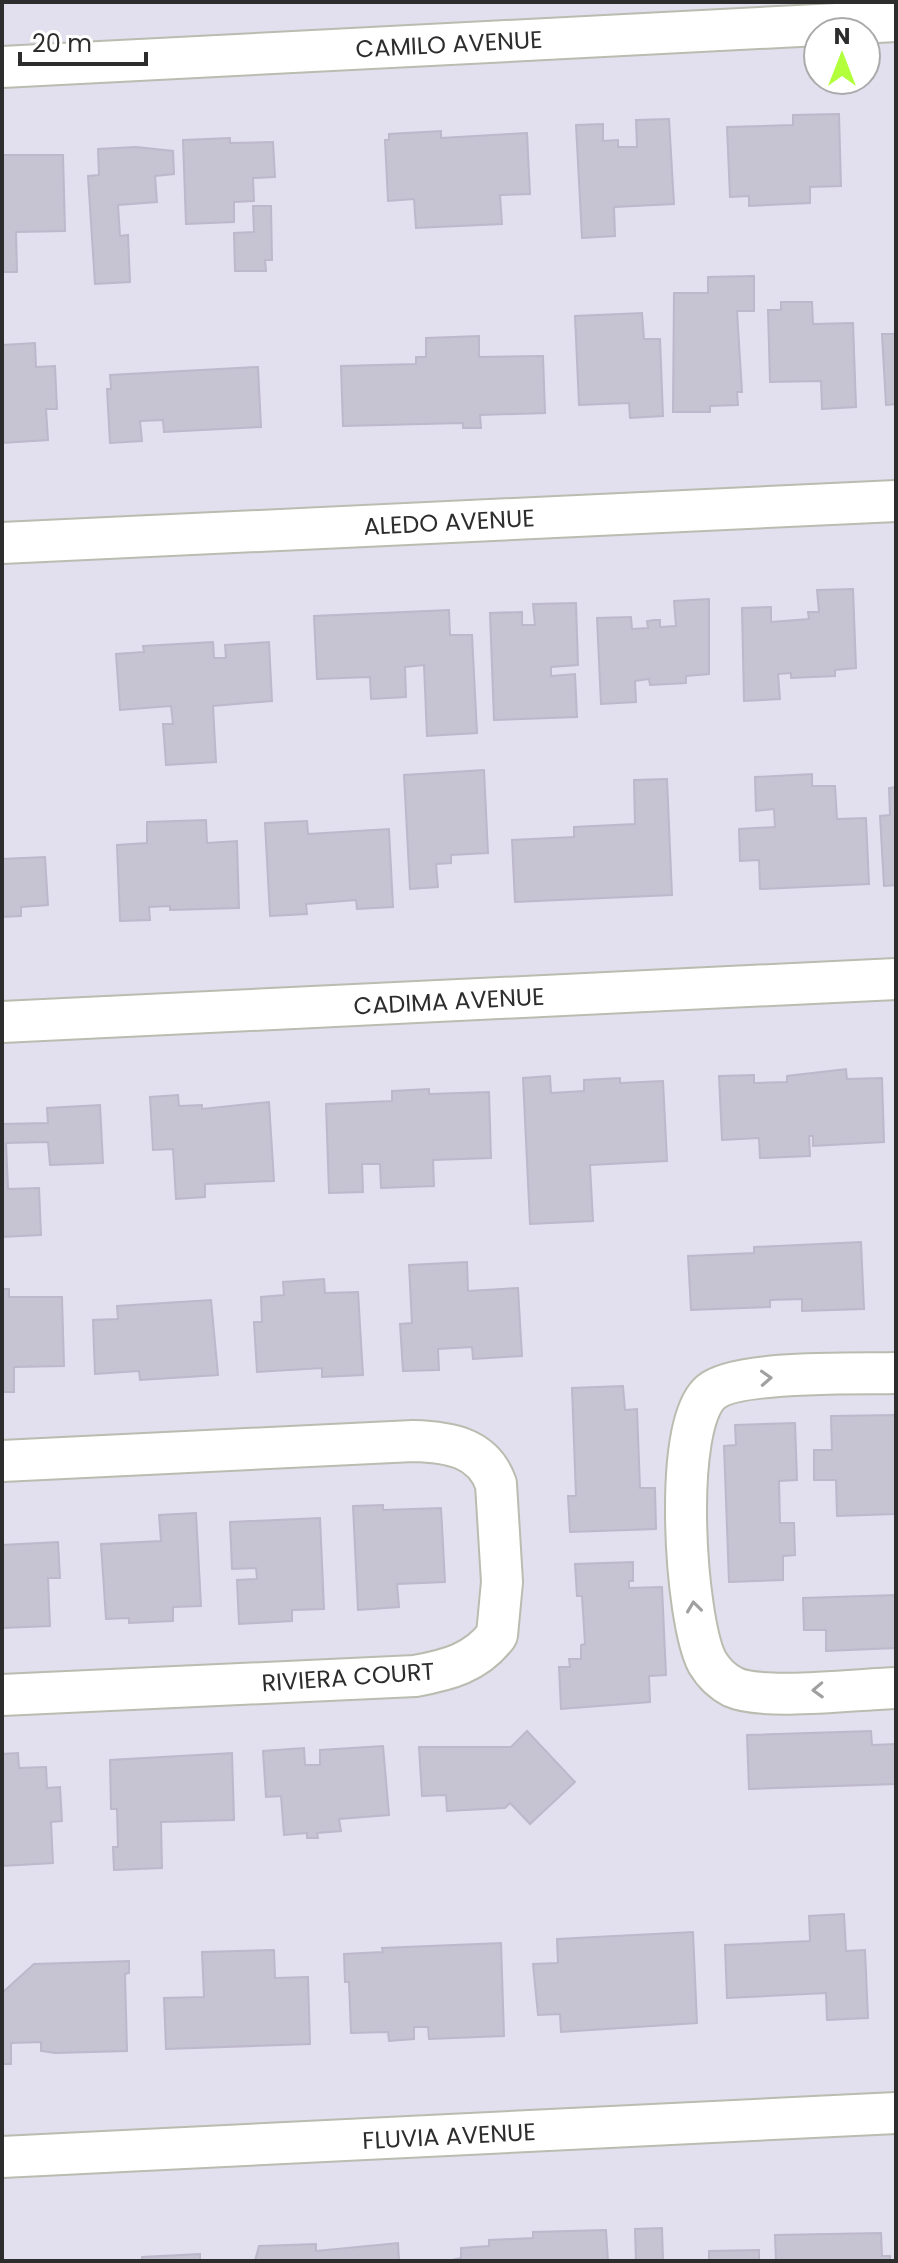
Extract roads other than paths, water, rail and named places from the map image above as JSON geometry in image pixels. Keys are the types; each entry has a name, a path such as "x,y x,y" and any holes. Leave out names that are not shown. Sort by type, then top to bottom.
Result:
{"street":[{"name":"CAMILO AVENUE","path":"2,67 896,21"},
{"name":"ALEDO AVENUE","path":"2,543 896,501"},
{"name":"CADIMA AVENUE","path":"2,1022 896,979"},
{"path":"896,1373 730,1382 710,1392 700,1408 691,1427 688,1457 689,1562 699,1641 708,1665 732,1687 764,1692 896,1688"},
{"name":"RIVIERA COURT","path":"2,1461 413,1441 453,1444 479,1457 491,1471 496,1484 502,1582 497,1635 487,1648 468,1661 446,1670 415,1676 2,1695"},
{"name":"FLUVIA AVENUE","path":"2,2157 896,2113"}]}
